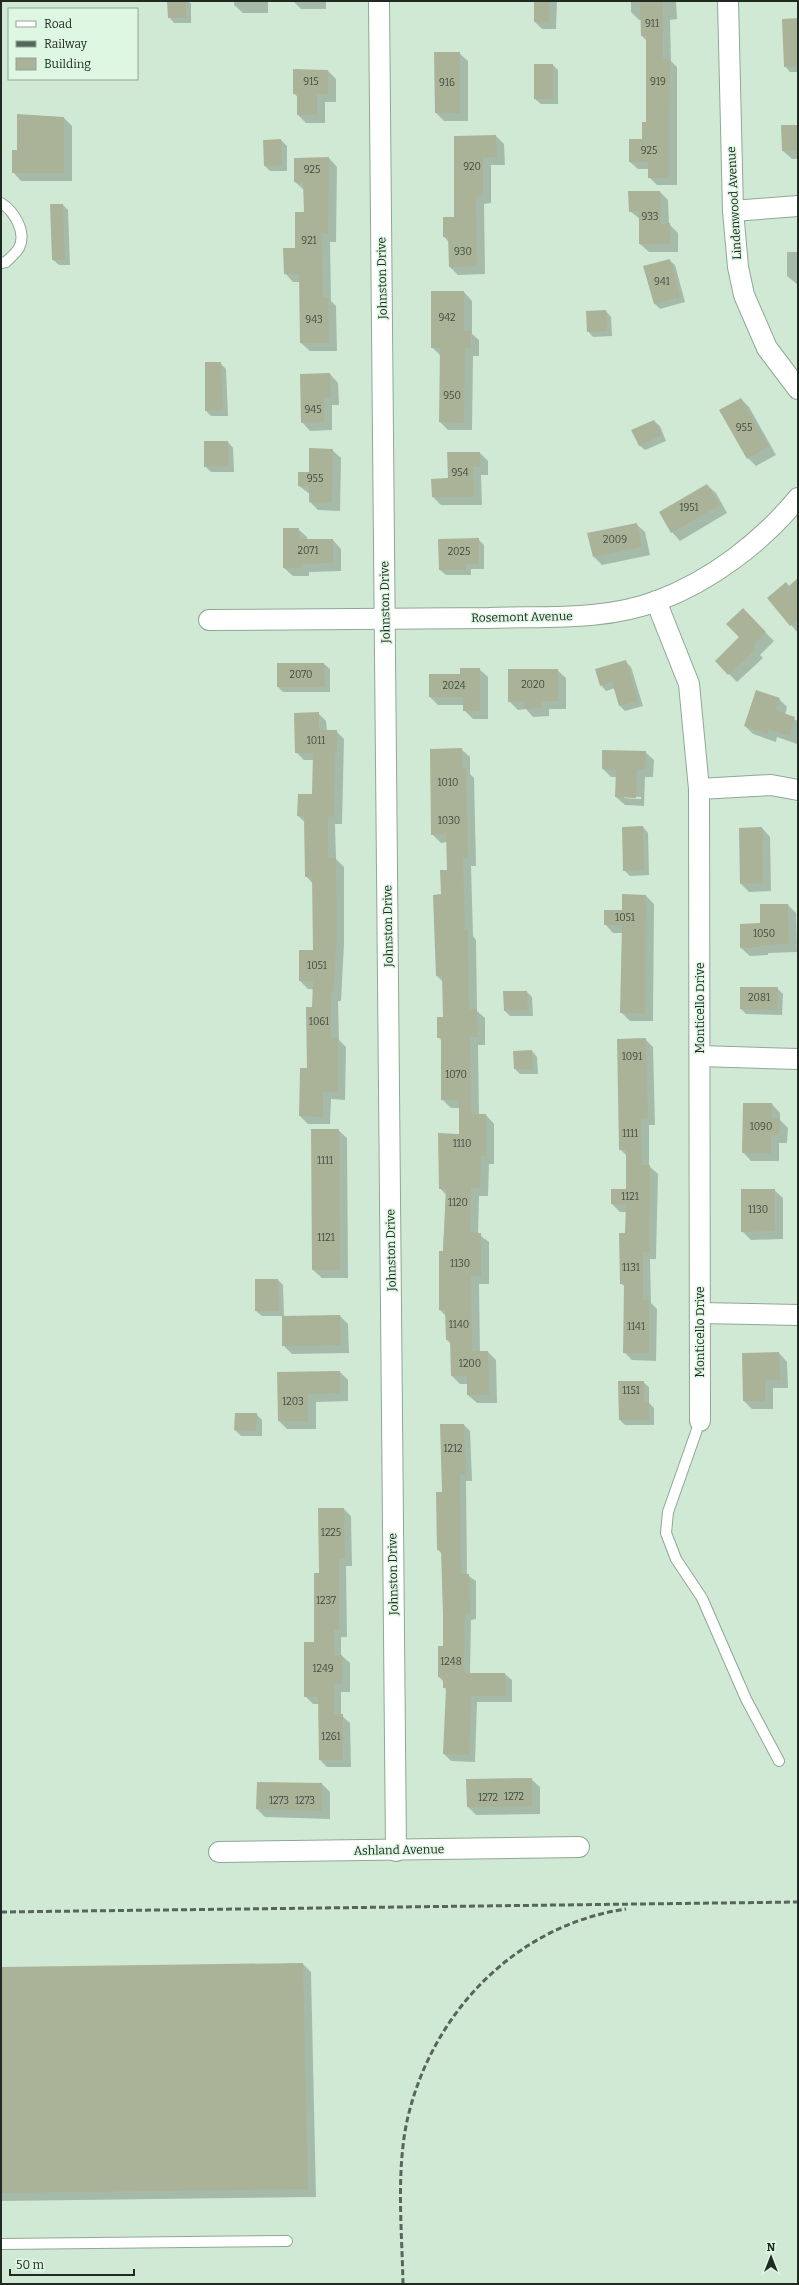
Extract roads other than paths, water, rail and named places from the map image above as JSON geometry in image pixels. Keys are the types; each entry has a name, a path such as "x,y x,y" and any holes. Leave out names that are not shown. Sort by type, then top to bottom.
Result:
{"street":[{"name":"Johnston Drive","path":"379,1 396,1851"},
{"name":"Lindenwood Avenue","path":"728,1 733,211 738,267 744,295 767,348 798,389"},
{"path":"733,211 798,206"},
{"name":"Rosemont Avenue","path":"209,620 385,620 586,616 624,610 656,601 690,587 721,567 759,538 798,498"},
{"name":"Monticello Drive","path":"656,601 689,684 699,788 700,1421"},
{"path":"699,788 770,785 798,790"},
{"path":"700,1056 798,1059"},
{"path":"700,1312 798,1315"},
{"name":"Ashland Avenue","path":"219,1852 396,1851 579,1847"}],"lane":[{"path":"1,203 10,209 20,229 19,248 6,262 1,263"},
{"path":"700,1421 668,1512 666,1533 676,1559 702,1598 746,1699 779,1761"},
{"path":"1,2244 287,2241"}],"railway":[{"path":"1,1912 798,1902"},
{"path":"403,2284 400,2202 404,2141 407,2121 419,2082 436,2045 458,2011 484,1980 515,1955 549,1934 586,1918 626,1909"}]}
